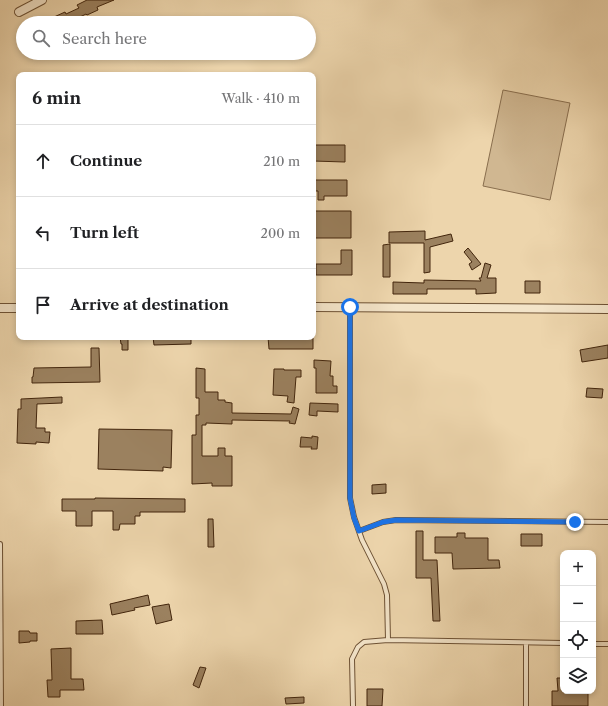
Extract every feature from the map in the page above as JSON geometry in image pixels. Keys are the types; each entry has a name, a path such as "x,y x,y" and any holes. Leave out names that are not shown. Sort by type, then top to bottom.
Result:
{"street":[{"path":"19,12 42,0"},
{"path":"0,308 16,308"},
{"path":"316,308 608,309"}],"lane":[{"path":"350,307 350,498 354,518 362,540 384,584 387,595 388,640"},
{"path":"359,531 383,522 396,520 608,522"},
{"path":"0,544 1,706"},
{"path":"353,706 352,659 358,647 364,642 388,640 560,643"},
{"path":"526,642 526,706"},
{"path":"596,644 608,644"}],"shaded area":[{"path":"503,90 570,103 550,200 483,186"}],"building":[{"path":"87,0 114,0 97,7 98,10 87,15 56,16 65,12 66,14 79,8 77,5"},
{"path":"316,145 345,145 345,162 316,161"},
{"path":"316,180 347,180 347,196 324,196 324,200 318,200 318,191 316,191"},
{"path":"316,211 351,211 351,238 316,238"},
{"path":"425,231 425,240 451,234 453,241 430,247 430,272 424,273 424,243 389,243 389,232"},
{"path":"390,244 390,277 383,277 383,245"},
{"path":"468,248 481,264 472,270 469,264 472,262 464,252"},
{"path":"341,250 352,250 352,275 316,275 316,264 341,264"},
{"path":"485,263 491,265 487,278 496,278 496,293 476,294 476,289 427,289 427,294 393,294 393,282 424,283 424,280 481,281 479,278 481,278"},
{"path":"525,281 540,281 540,293 525,293"},
{"path":"120,340 128,340 128,350 122,350"},
{"path":"153,340 191,340 191,344 154,345"},
{"path":"268,340 313,340 313,349 269,349"},
{"path":"608,345 608,358 582,362 580,350"},
{"path":"91,348 99,348 100,382 32,383 34,368 91,367"},
{"path":"314,360 331,361 330,376 333,376 333,386 337,386 337,393 316,393 316,368 314,368"},
{"path":"196,368 205,369 205,392 218,392 218,400 225,400 225,402 232,403 232,413 291,414 293,407 299,409 295,424 289,423 290,421 232,420 232,424 206,423 206,425 202,425 202,456 218,456 218,448 225,448 225,456 232,456 232,486 212,486 212,483 192,484 192,435 196,435 196,415 199,415 199,398 196,398"},
{"path":"274,369 301,370 301,377 296,377 294,403 287,402 288,396 273,395"},
{"path":"587,388 603,389 602,398 586,397"},
{"path":"62,397 62,403 37,404 36,428 45,428 45,432 50,432 49,443 17,443 18,409 21,409 21,399"},
{"path":"310,403 338,404 338,412 317,411 317,416 309,415"},
{"path":"99,429 172,430 171,468 163,467 163,471 98,469"},
{"path":"312,436 318,437 317,449 311,449 312,447 300,447 301,437 312,438"},
{"path":"386,484 386,493 372,494 372,485"},
{"path":"62,499 185,499 185,512 140,512 140,516 135,516 135,524 120,524 119,530 113,530 113,511 92,511 92,526 76,526 76,511 62,511"},
{"path":"208,519 213,519 214,547 208,547"},
{"path":"416,531 423,531 423,560 437,560 440,621 433,621 431,578 416,578"},
{"path":"457,533 465,533 465,538 488,538 488,560 499,560 500,568 453,569 452,553 435,553 435,537 457,537"},
{"path":"521,534 542,534 542,546 521,546"},
{"path":"148,595 150,605 112,615 110,604"},
{"path":"169,604 172,620 156,624 152,607"},
{"path":"102,620 103,634 76,634 76,621"},
{"path":"19,631 37,633 37,641 19,643"},
{"path":"71,648 71,679 83,679 84,690 60,690 60,697 48,697 47,680 52,680 51,649"},
{"path":"200,667 206,668 199,688 193,685"},
{"path":"557,678 560,678 560,694 588,694 588,706 552,706 552,691 558,691"},
{"path":"367,689 383,689 382,706 367,706"},
{"path":"304,697 304,703 286,704 285,698"}],"route":[{"path":"350,307 350,498 354,518 359,531 383,522 396,520 575,522"}]}
